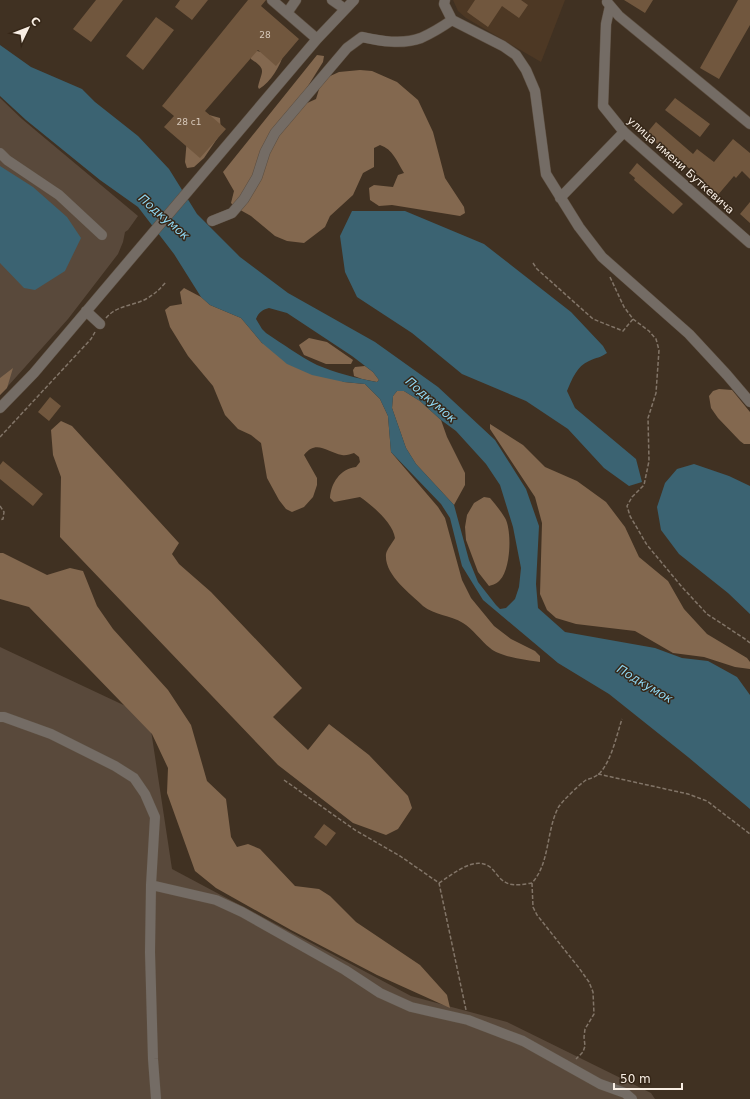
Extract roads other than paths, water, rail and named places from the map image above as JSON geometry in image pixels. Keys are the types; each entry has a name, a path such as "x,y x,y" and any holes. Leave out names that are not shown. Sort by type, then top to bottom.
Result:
{"street":[{"path":"272,0 317,39"},
{"path":"287,13 296,0"},
{"path":"332,0 346,9"},
{"path":"0,408 34,373 218,158 317,39 354,0"},
{"path":"445,0 444,4 452,20 516,55 526,70 535,91 546,174 579,227 602,257 689,334 750,402"},
{"path":"608,3 619,16 750,124"},
{"name":"улица имени Буткевича","path":"608,3 603,106 624,132 750,243"},
{"path":"212,221 232,213 244,199 257,177 275,133 347,48 362,36 379,41 397,42 420,38 452,20"},
{"path":"560,198 624,132"},
{"path":"0,153 7,160 58,195 102,235"},
{"path":"86,311 100,324"},
{"path":"0,717 4,717 51,734 115,766 134,778 145,794 155,817 151,885 150,952 153,1059 156,1099"},
{"path":"151,885 216,900 242,912 345,970 380,993 411,1007 468,1020 523,1041 600,1084 625,1093 632,1099"}],"water":[{"name":"Подкумок","path":"0,45 31,67 82,89 95,102 138,136 169,169 197,214 240,257 288,293 375,342 438,387 495,440 526,489 539,526 536,584 538,608 565,632 655,648 682,658 708,661 737,677 750,695 750,809 609,694 558,663 483,600 462,566 450,518 441,504 391,452 388,416 380,399 365,384 344,382 312,375 287,364 262,343 241,318 210,305 201,297 174,254 138,207 100,180 26,120 0,96","holes":["269,308 287,313 352,356 373,372 379,380 377,382 370,381 331,370 317,365 291,350 266,333 256,319 261,312","397,391 404,391 420,401 456,431 486,464 500,485 513,527 521,568 519,587 515,599 506,608 500,609 478,582 469,560 454,505 416,464 406,448 392,408 393,396"]},
{"path":"0,166 33,187 67,217 81,238 65,271 35,290 24,288 0,263"},
{"path":"352,211 405,211 484,244 571,312 603,346 607,353 581,366 575,373 567,391 575,408 636,459 642,482 629,486 604,468 568,429 526,401 462,374 412,333 357,297 345,272 340,236"},
{"path":"694,464 729,476 750,486 750,614 728,593 679,554 661,530 657,507 665,483 677,469"}]}
